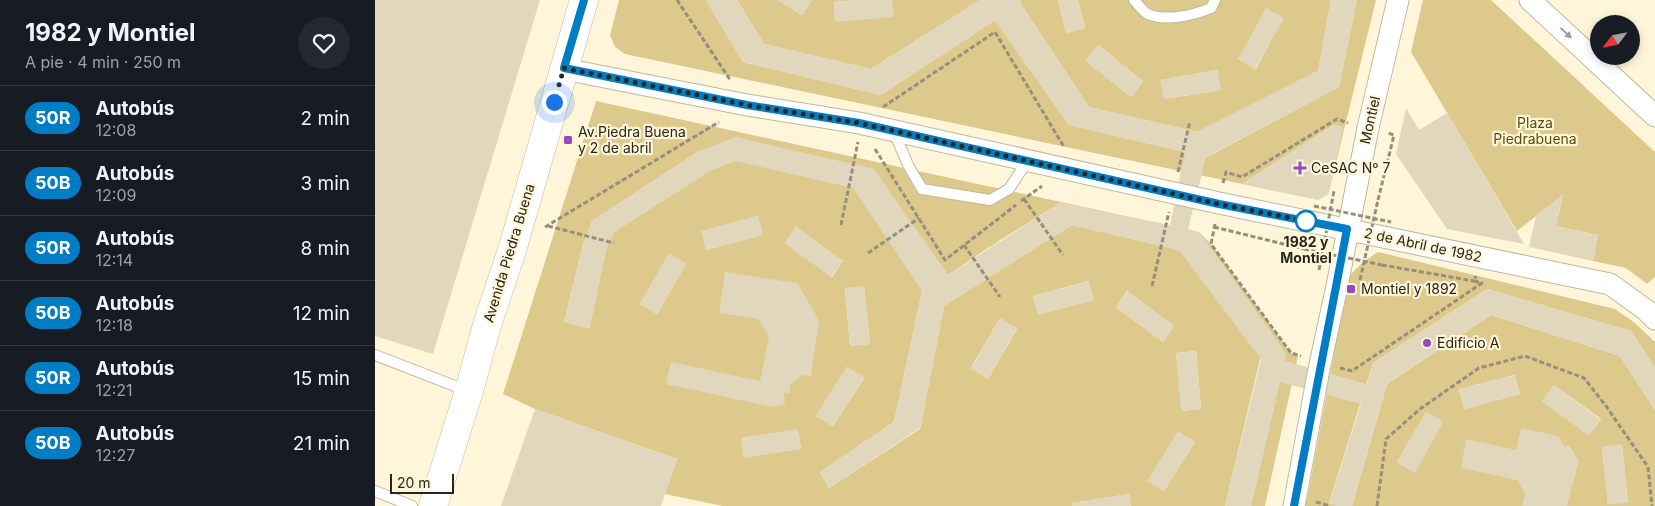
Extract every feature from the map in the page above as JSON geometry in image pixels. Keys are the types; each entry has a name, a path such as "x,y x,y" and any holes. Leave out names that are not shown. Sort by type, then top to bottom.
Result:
{"main road":[{"name":"Avenida Piedra Buena","path":"433,506 469,391 487,325 513,247 583,0"}],"street":[{"name":"Montiel","path":"1294,506 1367,128 1398,0"},
{"path":"1530,0 1655,116"},
{"name":"2 de Abril de 1982","path":"564,68 859,130 893,130 1219,204 1610,284 1646,310 1655,319"}],"lane":[{"path":"1134,0 1147,14 1169,17 1193,15 1211,8 1215,0"},
{"path":"893,130 908,165 922,189 989,200 1009,190 1028,160"},
{"path":"375,355 469,391"},
{"path":"375,491 412,506"}],"path":[{"path":"513,247 747,105 677,0"},
{"path":"841,225 859,130 995,32 1078,171"},
{"path":"1360,280 1394,135"},
{"path":"1287,149 1290,153"},
{"path":"1319,270 1334,191"},
{"path":"1024,199 1063,256"},
{"path":"1315,206 1391,222"},
{"path":"868,253 919,218"},
{"path":"547,226 615,244"},
{"path":"1214,227 1304,249 1474,281"},
{"path":"964,245 1000,297"},
{"path":"1377,506 1386,439 1420,409 1479,368 1525,356 1584,378 1648,466 1652,506"}],"green space":[{"path":"619,0 706,0 743,62 881,95 995,20 1069,125 1207,157 1339,87 1357,0 1376,0 1328,195 1318,200 1327,195 1343,127 1334,125 1242,184 625,54 615,47 610,35"},
{"path":"737,0 778,0 802,15 812,0 854,0 834,2 835,21 892,0 980,0 871,69 764,44"},
{"path":"1021,0 1058,0 1066,33 1085,28 1078,0 1331,0 1318,71 1197,132 1089,107 1020,3","holes":["1283,18 1256,69 1238,59","1098,45 1143,81 1131,97 1086,61","1217,70 1221,90 1164,99 1161,80"]},
{"name":"Plaza Piedrabuena","path":"1423,0 1491,0 1655,152 1655,277 1647,284 1626,268 1593,261 1598,235 1556,226 1563,195 1517,231 1411,52"},
{"path":"596,101 1199,232 1060,203 1004,238 1018,259 1072,225 1179,250 1286,354 1260,359 1225,506 1131,506 1129,494 1072,503 1072,506 723,506 665,494 677,459 535,409 503,394","holes":["699,151 711,170 614,232 607,246 585,241 592,221","883,184 948,275 991,246 1005,267 944,306 920,429 829,488 820,472 894,422 922,291","758,216 762,235 706,250 702,231","796,227 843,261 832,277 785,243","1004,238 1017,259 1012,263 998,241","584,241 607,246 589,328 564,322","998,242 1012,263 1005,267 992,246","669,254 686,264 657,314 640,304","1088,281 1093,300 1038,315 1033,296","864,287 870,344 850,346 845,288","1127,291 1174,326 1163,342 1116,307","1000,318 1017,329 988,379 971,368","1196,351 1201,409 1182,411 1176,353","847,367 864,378 833,426 816,416","798,430 801,449 744,457 741,438","1179,432 1195,442 1164,491 1148,481"]},
{"path":"1199,232 1211,244 1291,353 1298,356 1265,506 1251,506 1286,354"},
{"path":"1378,252 1615,309 1635,323 1655,342 1655,368 1631,331 1487,289 1373,363 1329,503 1338,506 1294,506 1295,497 1307,500 1348,277 1363,262"},
{"path":"1491,315 1620,356 1655,410 1655,506 1352,506 1387,384","holes":["1515,375 1520,394 1464,409 1459,389","1554,385 1601,419 1589,435 1542,401","1426,412 1443,422 1414,472 1397,462","1622,445 1628,502 1608,504 1602,447"]}],"building":[{"path":"375,0 540,0 433,354 375,336"},
{"path":"706,0 737,0 764,44 871,69 980,0 1021,0 1020,3 1089,107 1197,132 1318,71 1331,0 1357,0 1339,87 1206,157 1188,229 1199,232 1286,354 1285,361 1367,384 1373,363 1487,289 1631,331 1655,368 1655,410 1620,356 1491,315 1387,384 1352,506 1329,504 1361,404 1280,382 1251,506 1225,506 1261,359 1179,250 1072,225 944,306 920,428 829,488 820,472 894,422 922,291 853,188 735,161 712,170 614,232 607,246 590,328 564,322 584,241 592,221 699,151 736,137 874,169 948,275 1060,203 1170,225 1185,152 1069,125 995,20 881,95 743,62"},
{"path":"778,0 812,0 802,15"},
{"path":"892,0 894,17 835,22 834,2"},
{"path":"1058,0 1078,0 1085,28 1066,33"},
{"path":"1266,8 1284,18 1255,69 1238,59"},
{"path":"1098,45 1143,81 1131,97 1085,61"},
{"path":"1218,70 1221,90 1164,99 1160,80"},
{"path":"1406,108 1419,130 1447,113 1524,244 1447,229 1396,154"},
{"name":"CeSAC Nº 7","path":"1335,125 1343,127 1327,194 1318,200 1241,184"},
{"path":"1563,194 1556,226 1598,235 1593,261 1529,247 1536,216"},
{"path":"758,216 763,235 706,250 701,231"},
{"path":"796,226 843,261 831,277 785,243"},
{"path":"669,253 686,264 657,314 640,304"},
{"path":"725,272 797,283 819,320 811,376 802,375 791,384 789,394 784,392 785,404 772,407 666,384 671,362 760,381 769,336 758,319 719,313"},
{"path":"1089,281 1094,300 1038,315 1033,296"},
{"path":"864,286 870,344 850,346 845,288"},
{"path":"1128,291 1174,326 1163,342 1116,307"},
{"path":"1000,318 1017,328 988,379 971,369"},
{"path":"1196,351 1201,409 1181,411 1176,353"},
{"path":"847,367 864,377 833,427 816,416"},
{"path":"1515,375 1520,394 1464,409 1459,389"},
{"path":"1554,385 1601,420 1589,436 1542,401"},
{"path":"535,409 677,459 661,506 501,506"},
{"path":"1426,412 1443,422 1415,473 1397,462"},
{"path":"1521,428 1558,436 1565,447 1569,445 1579,461 1567,506 1522,506 1525,493 1517,480 1461,468 1466,439 1516,450"},
{"path":"798,429 801,449 744,458 741,438"},
{"path":"1178,431 1195,442 1164,491 1147,481"},
{"path":"1622,444 1628,503 1608,504 1602,447"},
{"path":"1129,494 1131,506 1072,506 1072,503"}],"bus line":[{"name":"50R","path":"584,0 564,68 747,105 859,123 1219,204 1347,229 1294,506"}],"place":[{"name":"Av.Piedra Buena y 2 de abril","path":"568,140"},
{"name":"CeSAC Nº 7","path":"1300,168"},
{"name":"1982 y Montiel","path":"1306,221"},
{"name":"Montiel y 1892","path":"1351,289"},
{"name":"Edificio A","path":"1427,343"}],"route":[{"path":"554,102 564,68 747,105 859,123 1219,204 1306,221"}]}
